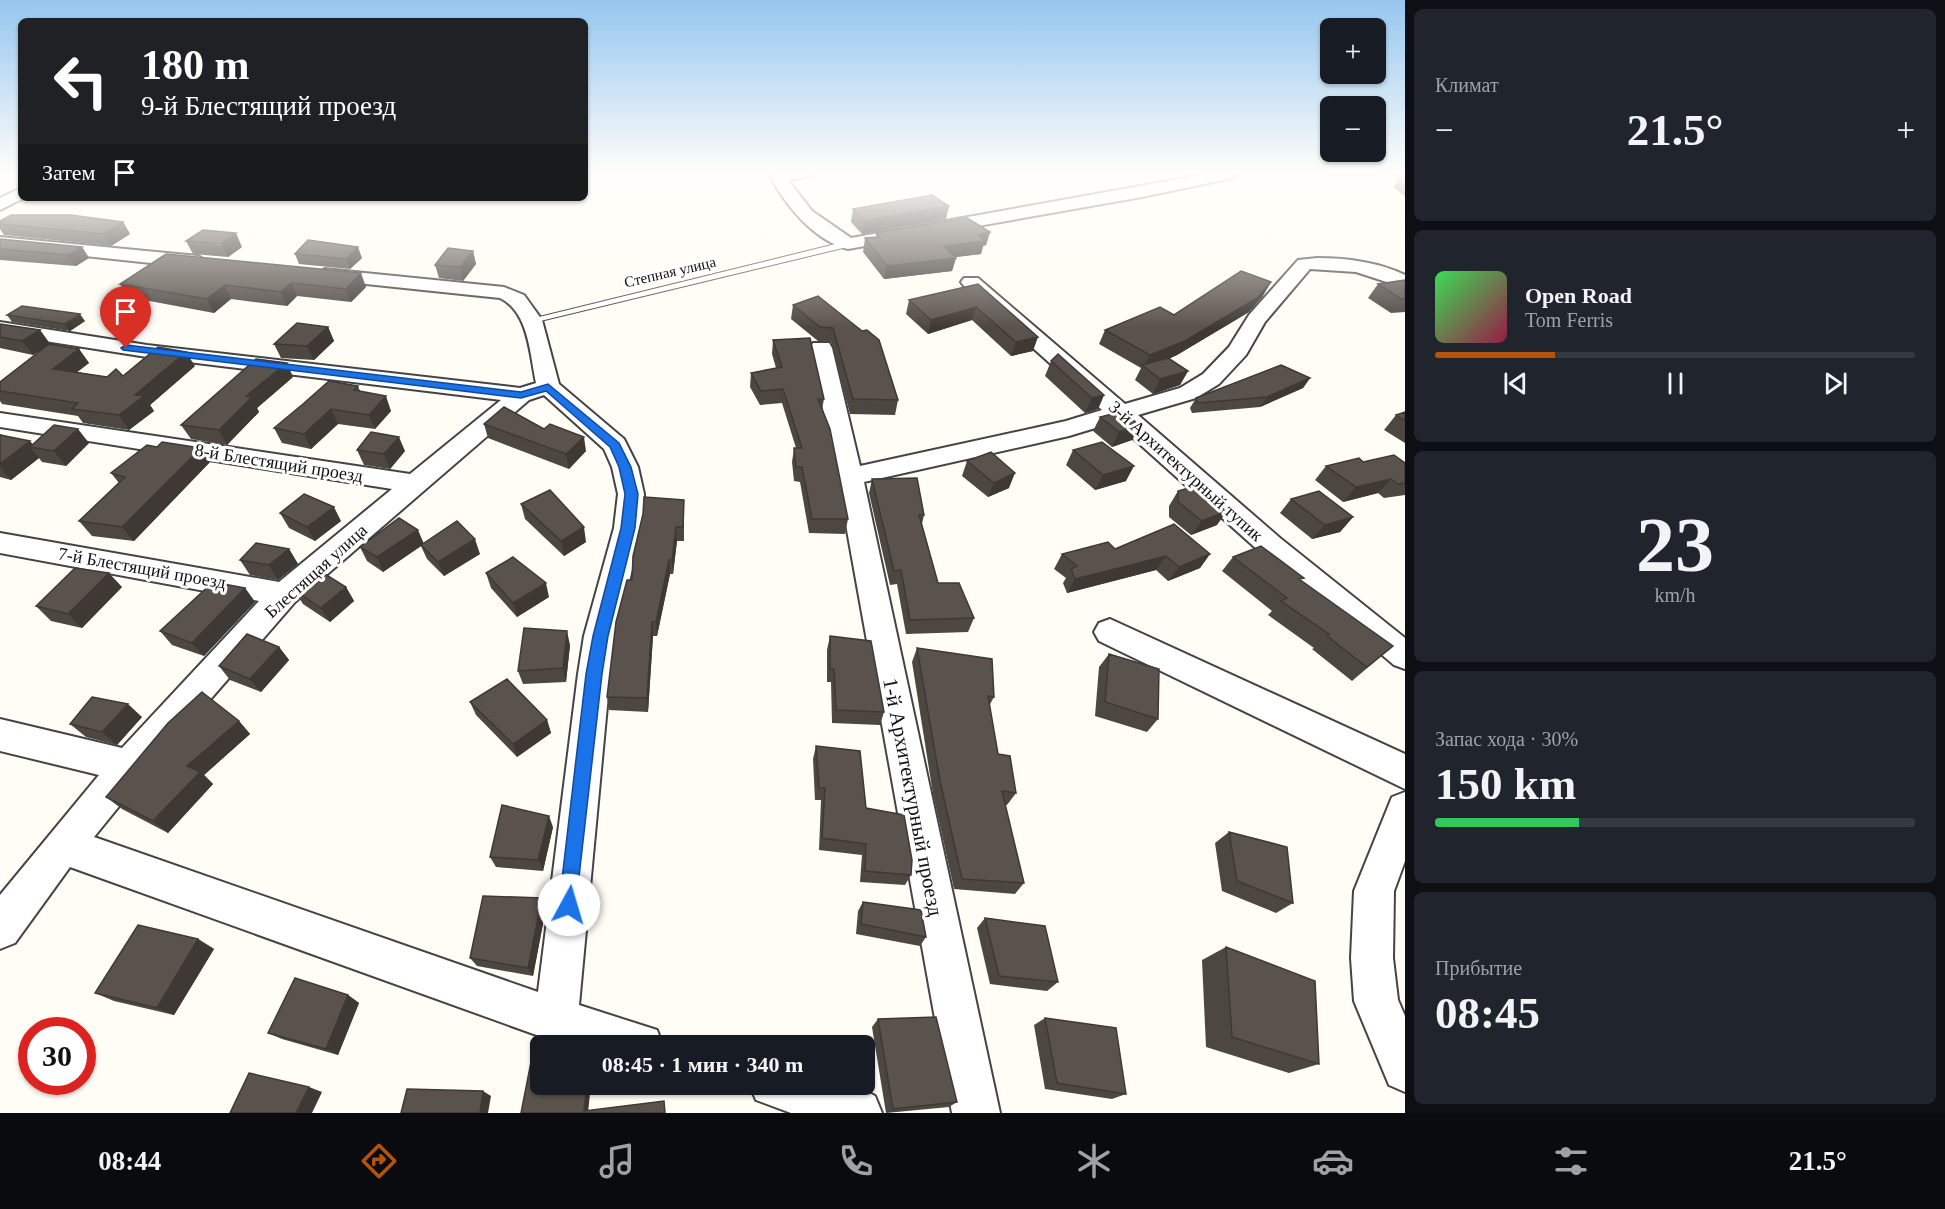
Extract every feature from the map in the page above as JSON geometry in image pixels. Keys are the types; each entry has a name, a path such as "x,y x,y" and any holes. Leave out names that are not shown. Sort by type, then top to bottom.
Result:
{"street":[{"path":"817,225 848,244 956,225"},
{"path":"0,242 223,265"},
{"path":"850,480 857,475 1123,413 1188,393 1211,380 1238,350 1256,319 1305,264 1320,262 1380,271 1405,282"},
{"path":"305,273 504,293 517,299 532,320 548,387 615,446 625,467 632,494 628,528 600,636 594,674 556,1020"},
{"name":"3-й Архитектурный тупик","path":"971,282 1123,413 1270,545 1405,656"},
{"path":"0,328 147,351 521,395"},
{"name":"1-й Архитектурный проезд","path":"820,348 850,480 976,1113"},
{"name":"Блестящая улица","path":"0,928 63,845 129,766 284,594 521,395 548,387"},
{"name":"8-й Блестящий проезд","path":"0,420 415,484"},
{"name":"7-й Блестящий проезд","path":"0,543 284,594"},
{"path":"1110,632 1405,772"},
{"path":"0,735 129,766"},
{"path":"1405,810 1374,891 1372,958 1376,1001 1405,1069"},
{"path":"63,845 556,1020 605,1035"},
{"path":"809,1095 852,1108 858,1113"}],"lane":[{"name":"Степная улица","path":"532,320 848,244"}],"building":[{"path":"10,225 118,225 103,234"},
{"path":"925,225 978,225 990,232 979,235 985,241 944,246 956,258 887,266 865,238 879,237 876,233"},
{"path":"203,230 236,233 221,244 186,241"},
{"path":"0,239 82,247 68,255 0,249"},
{"path":"308,240 358,247 347,259 295,254"},
{"path":"448,248 473,251 460,267 435,265"},
{"path":"166,254 361,273 346,289 291,283 281,292 225,285 207,299 120,284"},
{"path":"1241,271 1271,282 1257,298 1185,341 1150,355 1105,330 1160,307 1174,315"},
{"path":"1405,280 1405,299 1401,299 1378,284"},
{"path":"978,284 1038,337 1016,342 976,307 931,320 909,300"},
{"path":"818,296 862,331 867,330 879,340 898,400 853,399 833,328 820,327 793,305"},
{"path":"22,306 80,314 65,324 7,315"},
{"path":"297,323 328,327 307,346 274,344"},
{"path":"0,324 40,330 22,341 0,337"},
{"path":"810,338 824,399 818,399 830,429 848,519 812,519 802,467 796,467 794,448 802,448 783,389 761,391 751,373 782,367 773,340"},
{"path":"49,344 79,349 53,369 107,377 116,369 123,376 158,347 186,352 135,395 144,396 119,415 72,409 78,403 0,391 0,382"},
{"path":"1058,354 1104,395 1092,398 1051,361"},
{"path":"1168,358 1188,371 1160,379 1142,365"},
{"path":"256,359 287,363 246,396 252,397 219,430 181,425"},
{"path":"1281,365 1310,378 1267,397 1198,403 1196,398"},
{"path":"329,381 358,386 354,390 386,396 369,415 331,409 304,434 274,428 303,404"},
{"path":"504,407 544,429 550,424 584,437 566,454 484,424"},
{"path":"1123,411 1140,426 1119,432 1100,417"},
{"path":"1405,412 1405,421 1396,415"},
{"path":"54,425 78,429 54,451 30,447"},
{"path":"371,432 399,437 384,454 357,450"},
{"path":"0,435 30,441 0,464"},
{"path":"162,442 201,448 122,527 79,521 125,477 111,473 147,445 157,447"},
{"path":"1102,442 1134,466 1103,475 1073,450"},
{"path":"991,452 1015,473 994,483 967,461"},
{"path":"1394,455 1405,463 1405,483 1398,484 1391,479 1356,487 1326,466 1359,458 1363,462"},
{"path":"917,478 924,515 919,515 938,583 959,583 974,618 910,620 901,570 894,571 872,479"},
{"path":"1195,486 1227,511 1202,521 1178,502 1178,491"},
{"path":"550,490 584,527 561,541 521,504"},
{"path":"1319,491 1353,517 1325,525 1291,499"},
{"path":"304,494 334,507 307,527 280,513"},
{"path":"644,497 684,500 683,527 676,527 672,560 669,560 656,622 652,622 647,698 607,697 616,622 627,580 632,580 633,556 643,514"},
{"path":"399,518 418,530 377,557 360,547"},
{"path":"457,521 475,539 438,562 421,545"},
{"path":"1174,524 1210,554 1179,567 1166,556 1075,579 1071,569 1077,566 1062,554 1108,542 1115,549"},
{"path":"256,543 289,549 269,565 240,560"},
{"path":"1261,546 1304,578 1299,579 1393,646 1367,667 1327,636 1329,634 1281,601 1287,598 1233,557"},
{"path":"513,557 546,583 513,603 486,573"},
{"path":"75,568 109,573 68,614 36,606"},
{"path":"320,571 346,587 321,608 294,590"},
{"path":"213,582 245,588 192,643 160,631"},
{"path":"524,628 567,631 563,668 518,671"},
{"path":"247,634 279,647 250,679 219,666"},
{"path":"830,636 871,641 884,712 836,710 834,669 830,669"},
{"path":"917,648 992,659 994,697 988,696 998,754 1010,756 1016,793 1002,791 1024,883 962,879 940,781"},
{"path":"1109,654 1159,669 1158,719 1105,702"},
{"path":"507,679 547,720 513,744 470,702"},
{"path":"202,692 239,721 187,766 200,772 153,821 106,797 168,723"},
{"path":"92,697 128,704 102,732 70,724"},
{"path":"816,746 860,751 866,808 904,815 912,860 911,875 865,871 866,844 822,838 825,788 819,788"},
{"path":"502,805 549,816 538,860 490,857"},
{"path":"1229,832 1287,847 1293,903 1237,881"},
{"path":"483,896 542,898 528,968 470,958"},
{"path":"863,902 921,910 926,937 861,924"},
{"path":"985,918 1045,926 1058,982 999,976"},
{"path":"138,925 198,939 157,1008 95,993"},
{"path":"1226,947 1315,981 1319,1064 1232,1037"},
{"path":"295,978 348,995 326,1049 268,1033"},
{"path":"936,1017 957,1102 893,1109 878,1019"},
{"path":"1045,1018 1116,1028 1126,1094 1057,1083"},
{"path":"530,1067 530,1095 586,1095 584,1111 664,1101 665,1113 521,1113"},
{"path":"249,1073 309,1087 296,1113 230,1113"},
{"path":"407,1089 483,1091 480,1113 401,1113"}],"route":[{"path":"126,348 521,395 548,387 615,446 625,467 632,494 628,528 600,636 594,674 569,905"}]}
